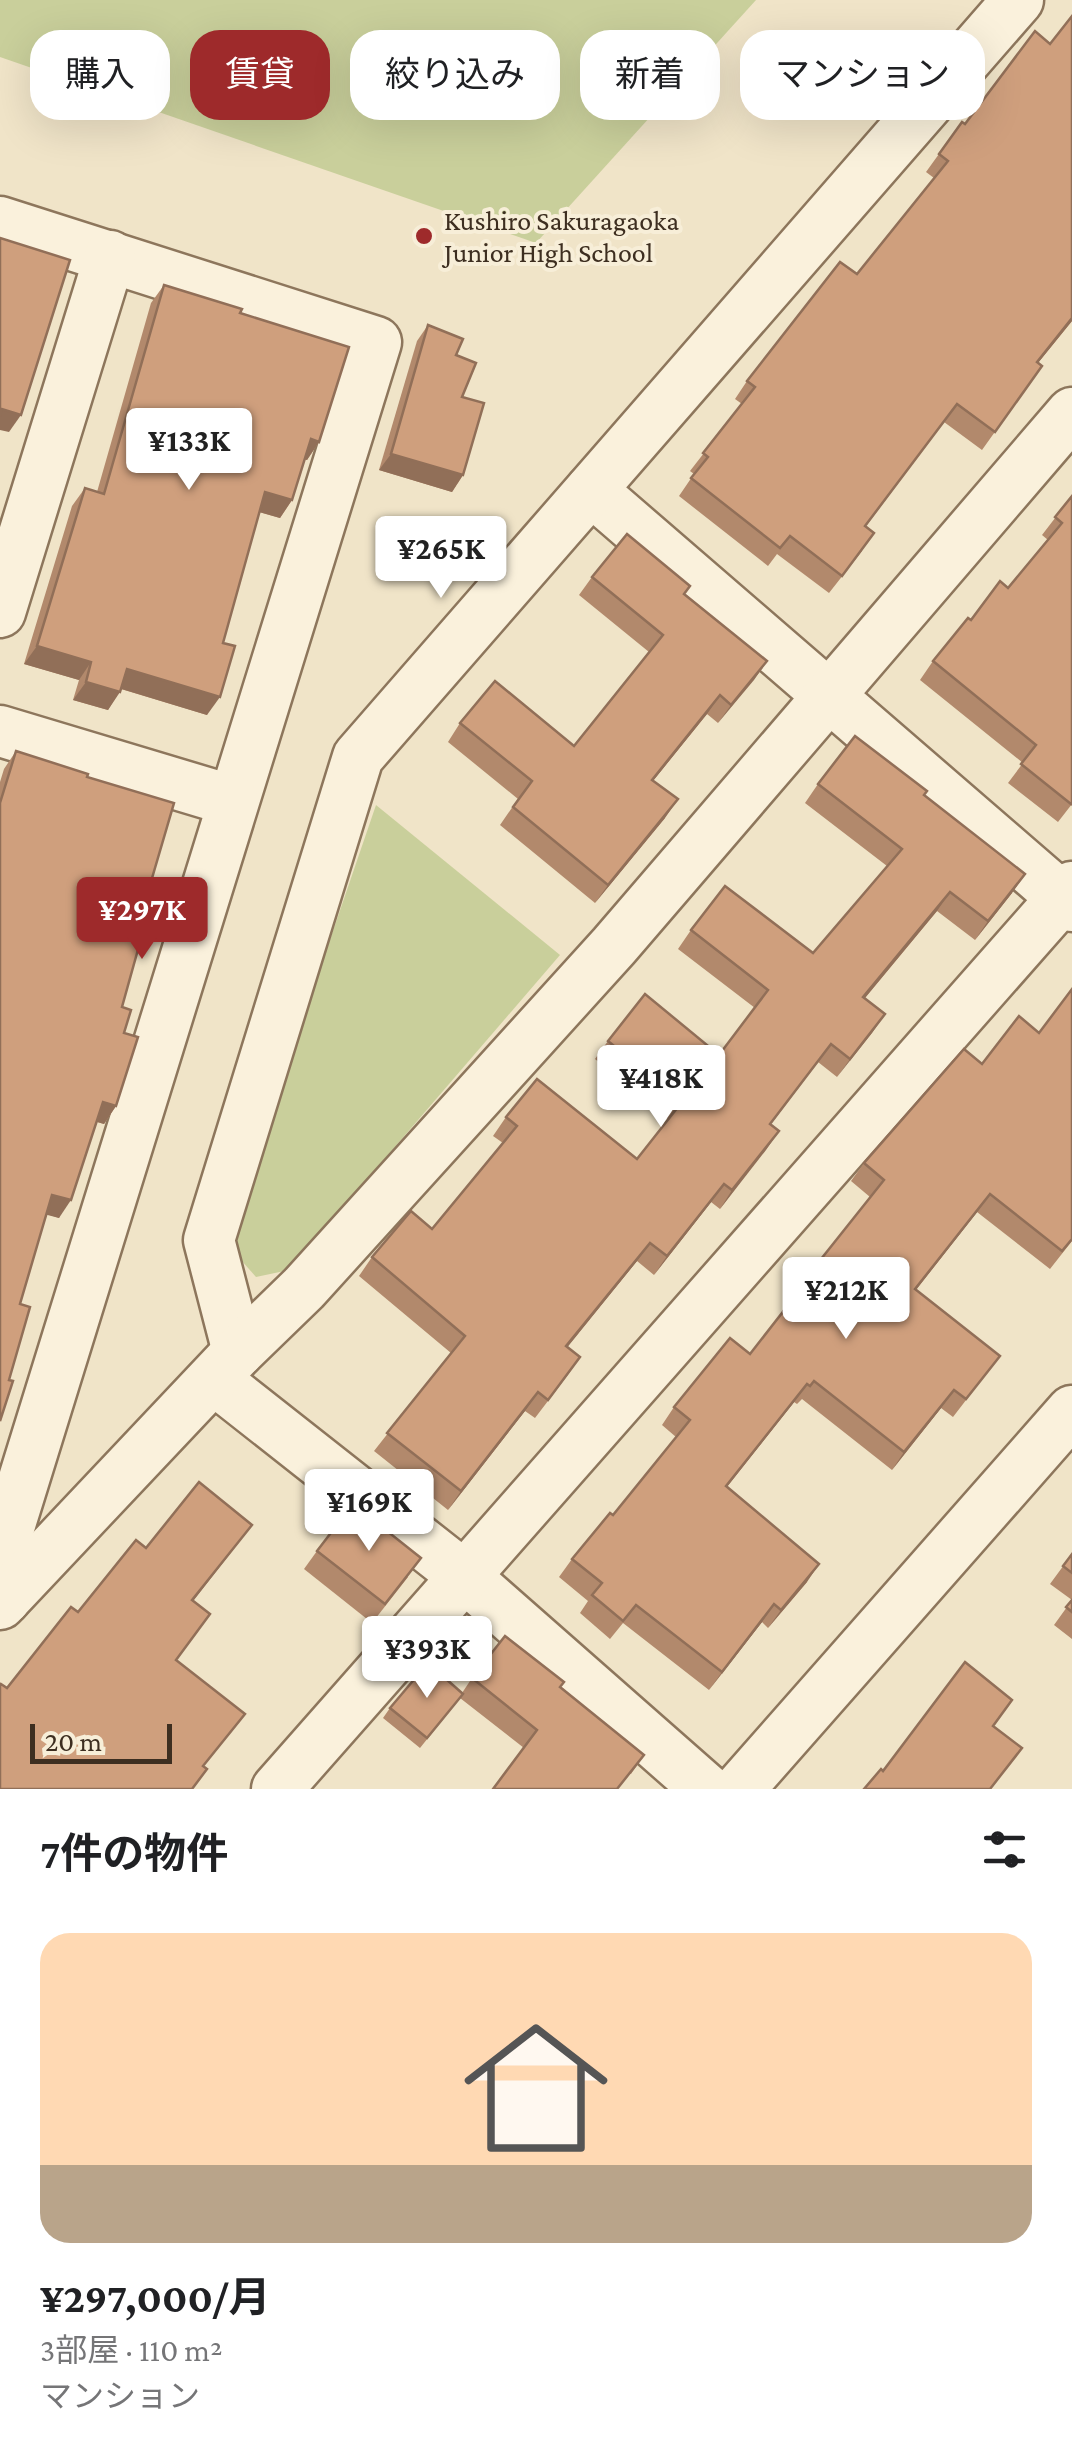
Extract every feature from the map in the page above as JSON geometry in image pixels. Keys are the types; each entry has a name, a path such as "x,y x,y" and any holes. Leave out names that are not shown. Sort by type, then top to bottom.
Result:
{"street":[{"path":"706,1789 226,1366 209,1240 358,757 1018,0"},
{"path":"0,222 376,342 7,1534 2,1601"},
{"path":"0,612 110,256"},
{"path":"2,1601 304,1288 614,946 1072,412"},
{"path":"277,1789 1069,897 591,490"},
{"path":"0,731 233,801"},
{"path":"739,1789 1072,1411"}],"green space":[{"path":"0,0 756,0 720,40 720,30 580,30 580,120 647,120 536,243 170,116 170,30 30,30 30,67 0,57"},
{"path":"376,805 560,955 289,1270 256,1277 234,1252 239,1206"}],"building":[{"path":"1072,16 1072,318 1037,362 1042,366 995,432 957,404 865,526 874,533 842,576 790,536 780,548 691,478 708,457 703,453 755,387 747,381 840,262 857,274 948,161 939,154 962,122 985,120 985,97 1035,31 1050,44"},
{"path":"0,238 70,260 21,415 2,409 0,416"},
{"path":"164,285 349,347 319,442 311,439 292,500 265,492 223,643 235,646 220,697 127,669 120,692 86,682 91,662 37,646 85,488 104,494"},
{"path":"428,325 463,339 456,355 476,363 462,397 484,403 463,475 391,454"},
{"path":"1072,496 1071,804 1021,764 1036,745 933,661 1000,581 1008,588 1062,523 1055,517"},
{"path":"627,534 690,586 684,594 767,661 731,705 720,695 652,780 678,799 608,885 513,807 532,781 460,723 495,681 574,746 663,635 592,577"},
{"path":"855,736 1025,874 988,921 950,892 863,997 885,1014 850,1059 831,1044 770,1124 779,1131 732,1190 724,1184 667,1256 650,1243 566,1346 580,1357 548,1400 538,1392 461,1491 387,1433 465,1336 372,1257 411,1211 432,1229 517,1126 506,1117 537,1079 637,1159 682,1102 608,1041 645,994 719,1055 768,990 691,930 725,886 813,953 902,849 818,784"},
{"path":"16,751 174,803 143,909 149,910 122,1007 131,1010 124,1033 138,1037 116,1106 103,1102 71,1200 52,1195 20,1304 30,1307 0,1421 0,803"},
{"path":"1072,989 1072,1239 1062,1251 990,1194 915,1289 1000,1356 966,1399 954,1390 904,1452 814,1381 810,1386 807,1384 726,1486 819,1564 781,1610 774,1604 722,1672 636,1605 623,1621 592,1595 602,1583 572,1559 690,1420 674,1407 730,1338 750,1354 884,1180 864,1163 964,1049 982,1064 1019,1016 1039,1033"},
{"path":"199,1482 252,1525 192,1600 210,1614 176,1660 245,1714 203,1766 207,1769 192,1789 0,1789 1,1684 7,1688 71,1607 78,1612 136,1540 146,1548"},
{"path":"353,1504 421,1558 385,1604 317,1551"},
{"path":"1072,1554 1072,1573 1063,1566"},
{"path":"505,1636 564,1682 560,1687 644,1755 617,1789 493,1789 537,1730 472,1678"},
{"path":"965,1662 1012,1700 993,1726 1022,1748 990,1789 864,1789 883,1771"},
{"path":"428,1663 463,1694 427,1738 390,1708"}],"place":[{"name":"Kushiro Sakuragaoka Junior High School","path":"424,236"}]}
